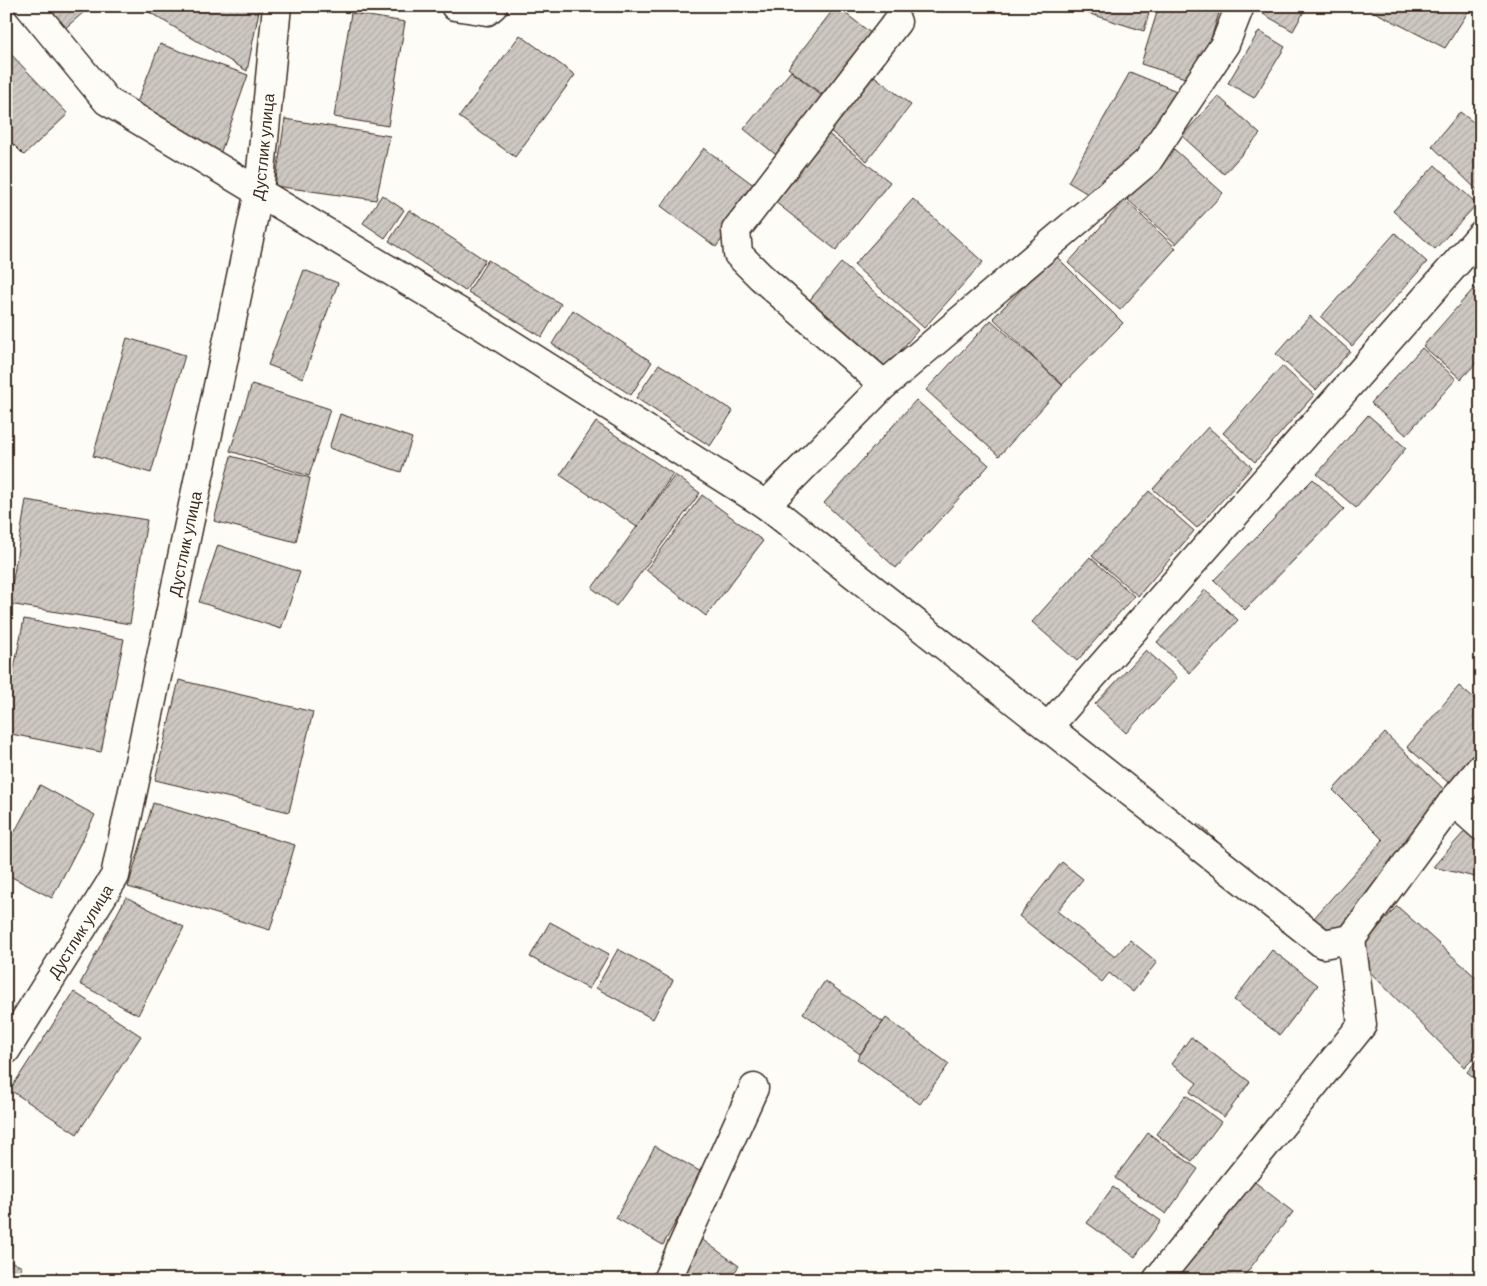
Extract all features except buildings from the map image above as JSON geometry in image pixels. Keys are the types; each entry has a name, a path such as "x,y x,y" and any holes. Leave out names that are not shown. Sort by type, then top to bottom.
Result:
{"street":[{"path":"6,12 14,6"},
{"path":"29,6 107,101 481,325 766,505 1323,944 1351,939 1453,801 1481,768"},
{"name":"Дустлик улица","path":"6,1050 115,876 259,191 277,6"},
{"path":"455,6 487,11 493,6"},
{"path":"766,505 884,385 1148,162 1226,44 1240,6"},
{"path":"884,385 761,278 738,254 736,230 897,22"},
{"path":"1048,727 1481,234"},
{"path":"1453,801 1481,826"},
{"path":"1157,1280 1362,1024 1351,939"},
{"path":"667,1280 754,1088"}]}
